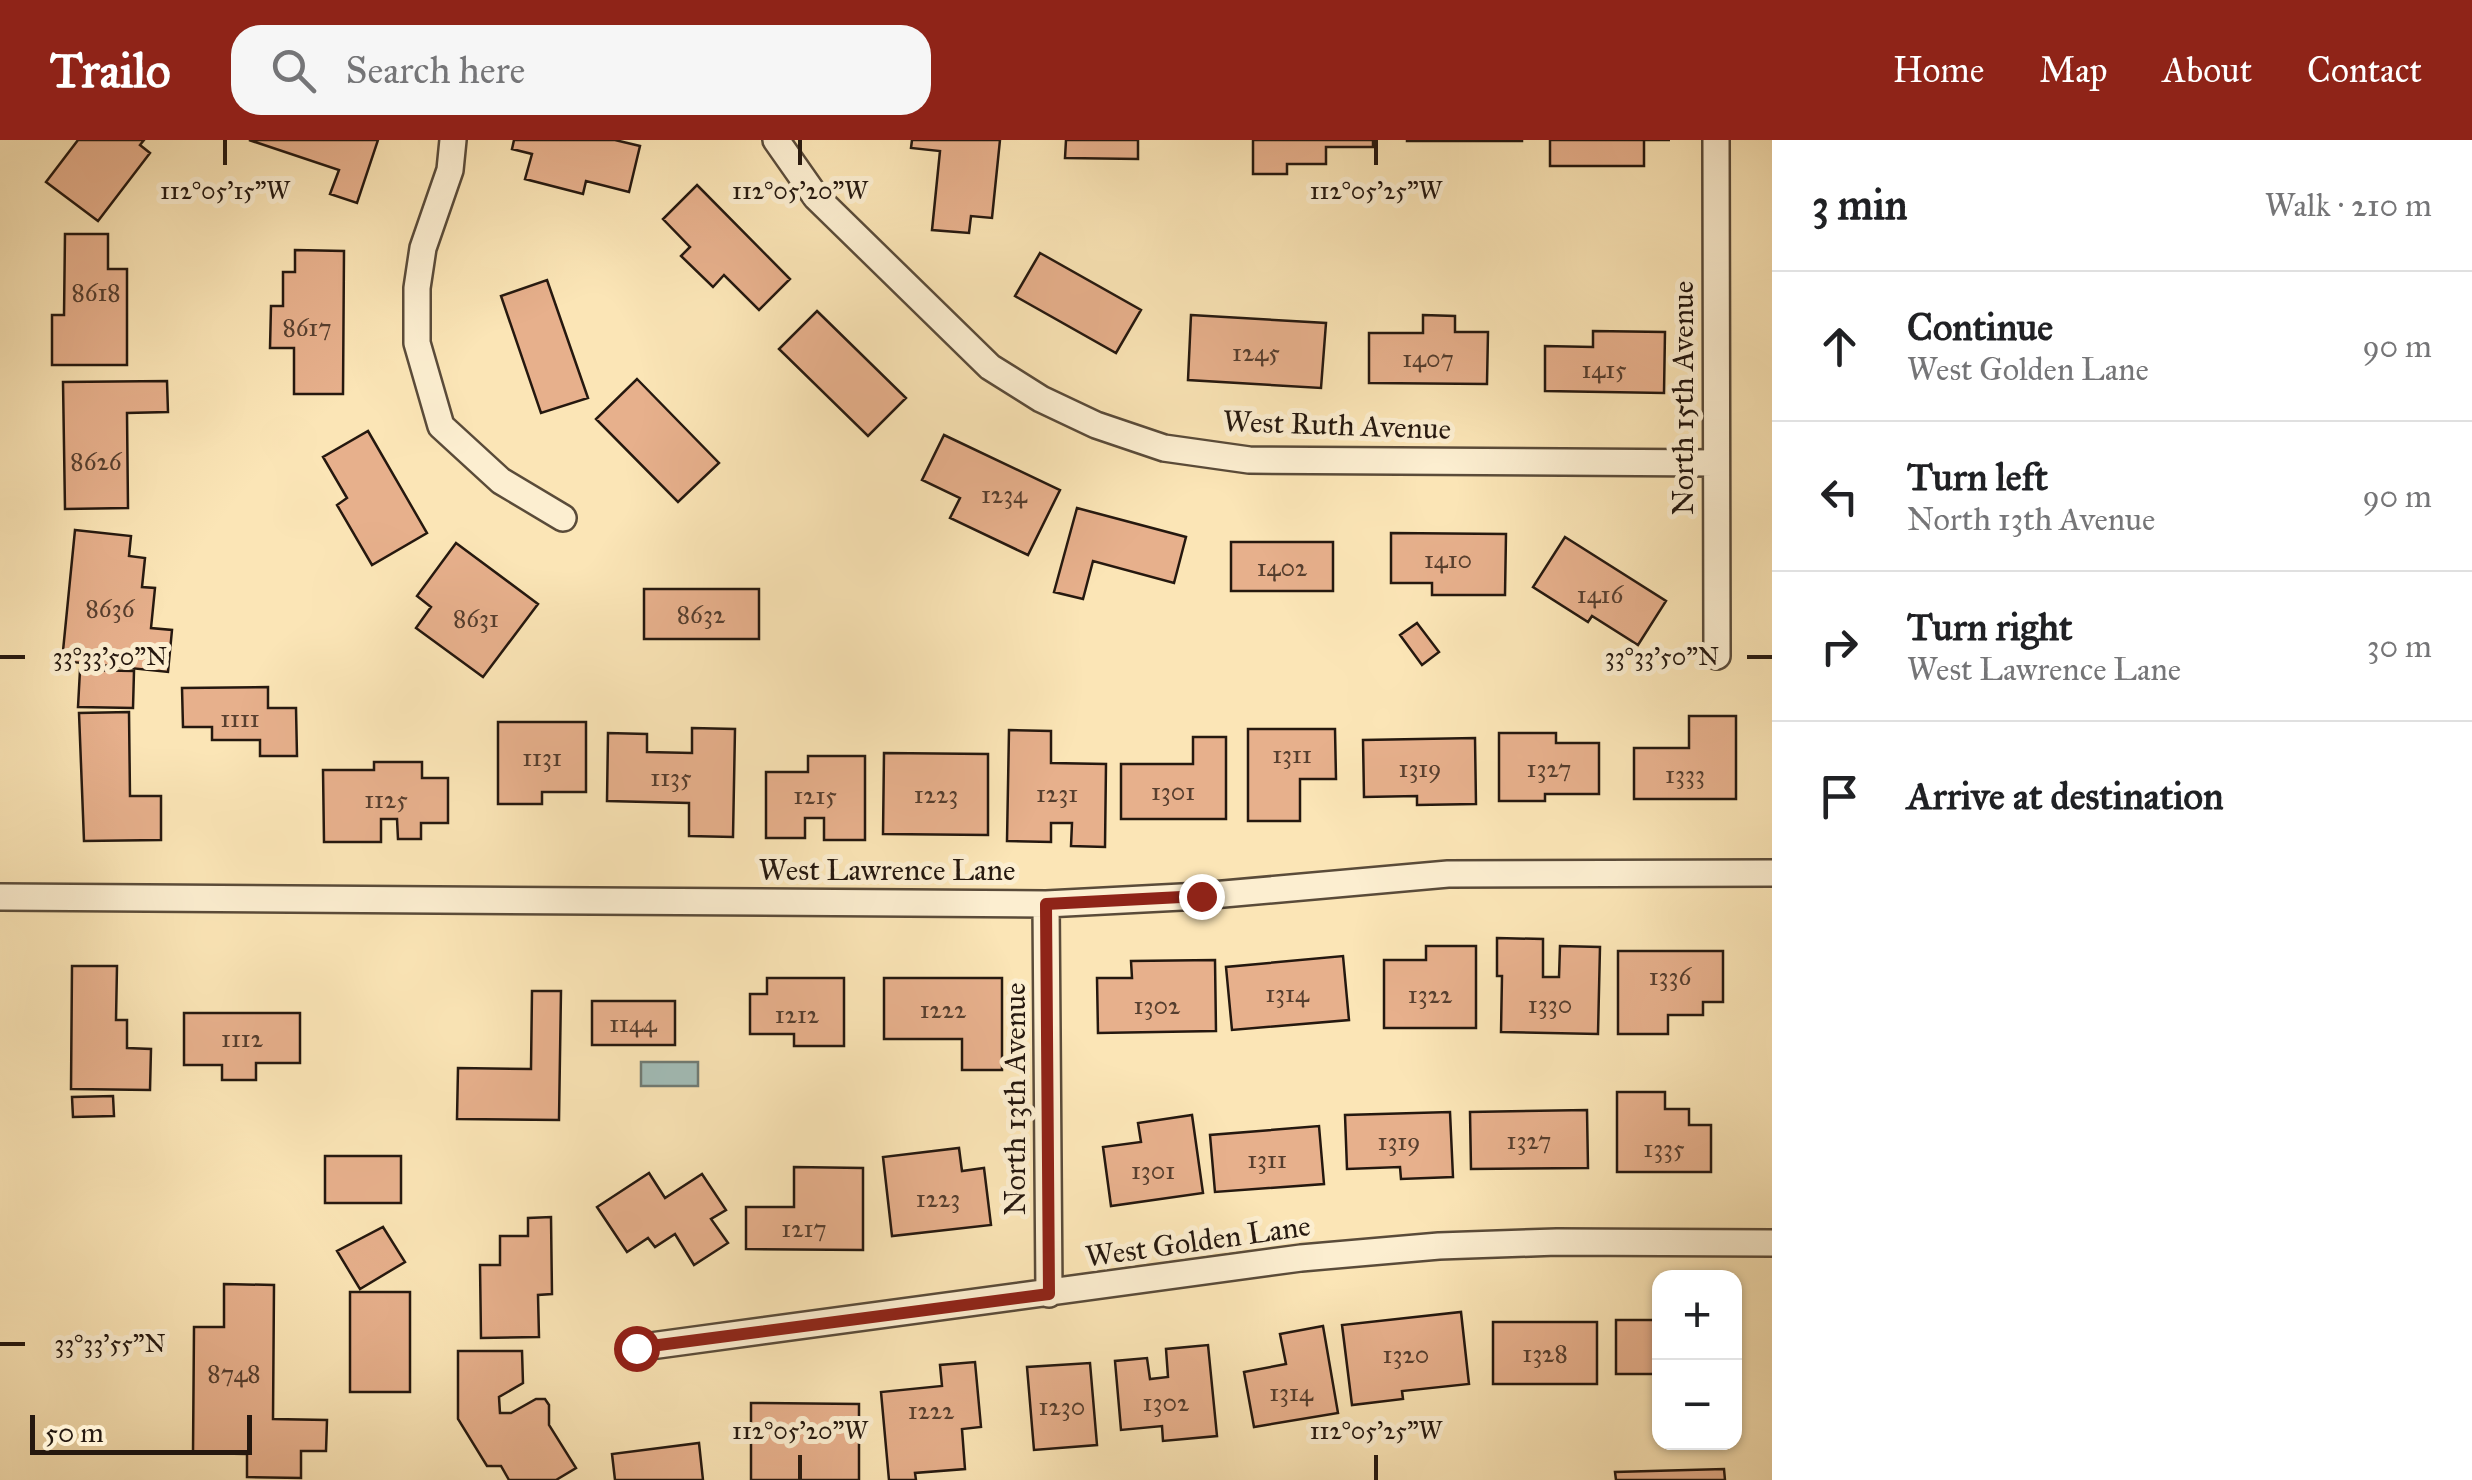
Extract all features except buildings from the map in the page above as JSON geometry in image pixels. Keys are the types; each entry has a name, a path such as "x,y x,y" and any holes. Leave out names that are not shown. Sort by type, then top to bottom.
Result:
{"street":[{"path":"453,140 450,170 423,248 416,288 418,342 436,409 442,426 502,481 563,518"},
{"name":"West Ruth Avenue","path":"776,140 816,197 990,367 1041,399 1096,425 1164,448 1249,460 1716,463"},
{"name":"North 15th Avenue","path":"1716,140 1717,656"},
{"name":"West Lawrence Lane","path":"0,897 1046,904 1201,896 1448,874 1772,873"},
{"name":"North 13th Avenue","path":"1046,904 1049,1294"},
{"name":"West Golden Lane","path":"636,1348 1301,1258 1438,1246 1558,1242 1772,1243"}],"water":[{"path":"641,1062 698,1062 698,1086 641,1086"}],"route":[{"path":"636,1348 1049,1294 1046,904 1201,896"}]}
